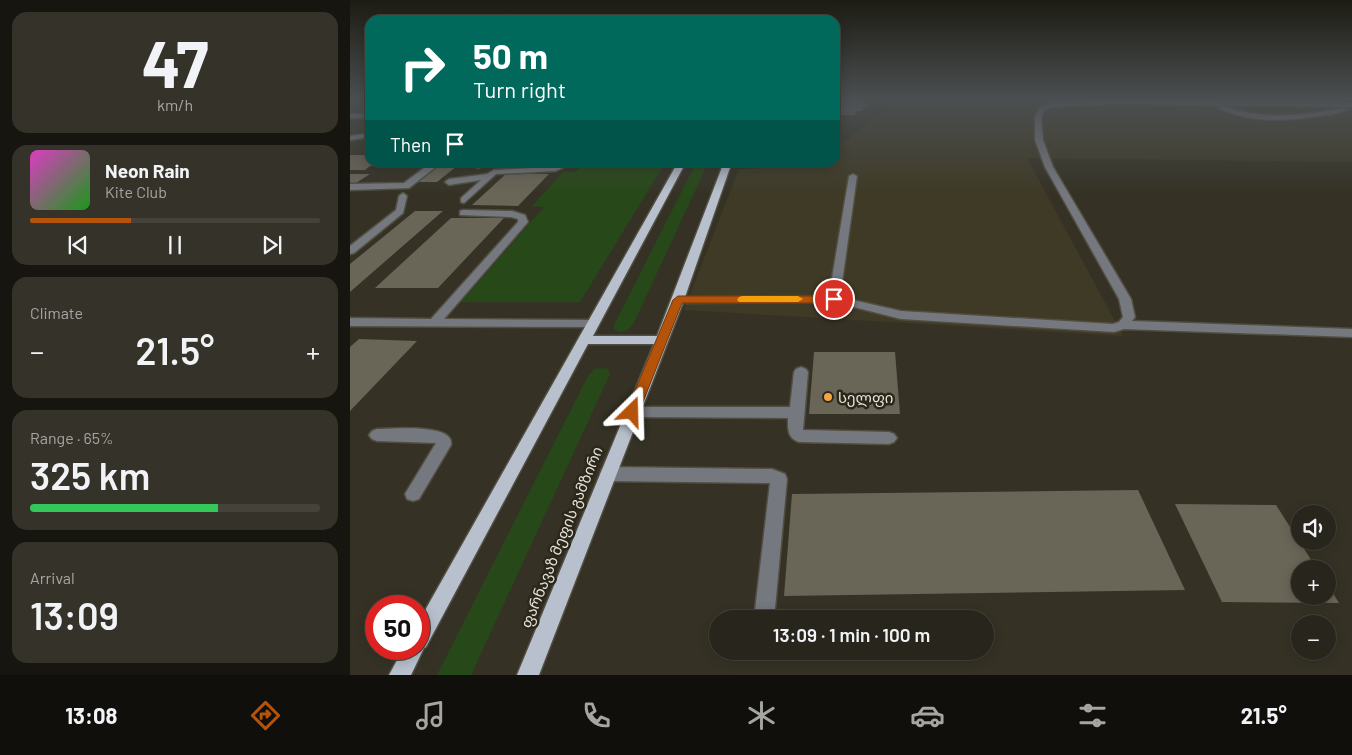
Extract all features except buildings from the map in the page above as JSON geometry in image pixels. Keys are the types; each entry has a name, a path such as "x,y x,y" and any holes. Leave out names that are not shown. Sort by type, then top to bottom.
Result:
{"main road":[{"path":"430,620 679,167"},
{"name":"ფარნავაზ მეფის გამზირი","path":"528,675 660,340 678,300 726,167"},
{"path":"585,340 660,340"},
{"path":"400,675 408,660"}],"street":[{"path":"1039,130 1039,140 1049,167 1126,299 1128,317 1123,325"},
{"path":"350,138 365,136"},
{"path":"350,188 406,186 431,167"},
{"path":"464,200 489,176 497,171 556,170 561,167"},
{"path":"449,182 489,176"},
{"path":"834,299 853,176"},
{"path":"350,251 400,211 402,196"},
{"path":"435,322 523,222 522,217 512,214 463,213"},
{"path":"678,300 834,299 901,315 1114,328 1123,325 1352,333"},
{"path":"350,322 593,324"},
{"path":"801,372 795,431 799,436 804,438 889,438"},
{"path":"632,412 796,413"},
{"path":"377,435 437,436 444,440 443,445 413,494"},
{"path":"608,474 772,476 779,479 765,610"}],"shaded area":[{"path":"859,130 1352,130 1352,162 1027,158 1123,336 684,310 739,169 840,167 840,145"}],"green space":[{"path":"580,167 663,167 580,302 461,302 544,207 532,206 563,172 575,172"},
{"path":"694,167 706,167 633,325 626,331 620,332 613,329"},
{"path":"595,369 608,369 610,374 471,675 437,675 589,374"}],"slow traffic":[{"path":"742,300 798,299"}],"place":[{"name":"სელფი","path":"828,397"}],"route":[{"path":"632,412 678,300 834,299"}]}
